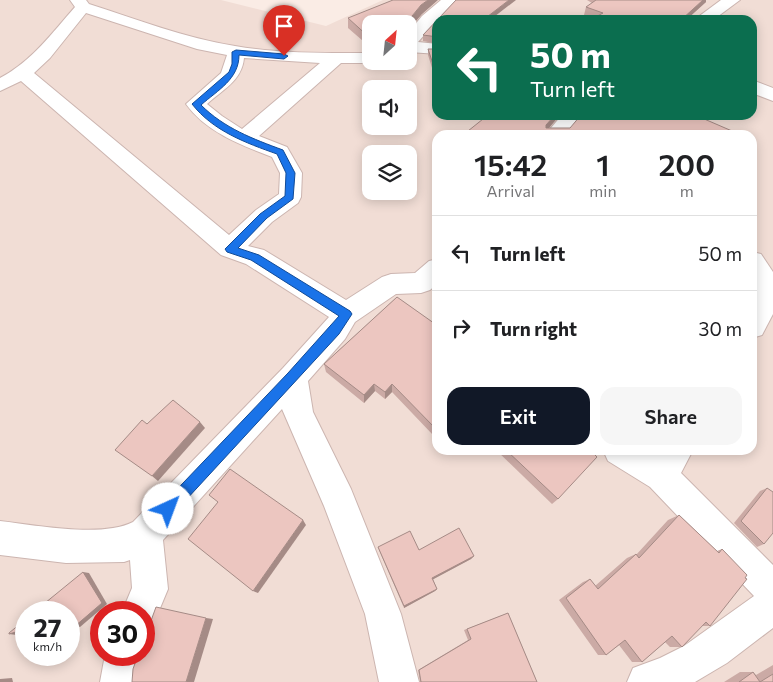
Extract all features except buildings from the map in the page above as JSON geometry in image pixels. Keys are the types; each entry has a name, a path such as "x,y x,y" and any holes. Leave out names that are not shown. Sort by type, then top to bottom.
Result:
{"street":[{"path":"434,15 451,0"},
{"path":"710,15 732,0"},
{"path":"0,85 23,73 44,54 80,3 175,37 236,52 300,58 362,58"},
{"path":"418,32 432,17"},
{"path":"418,48 432,49"},
{"path":"230,249 264,216 290,197 291,173 280,152 243,139 208,117 196,104 232,73 236,64 236,52"},
{"path":"243,139 338,57"},
{"path":"23,73 230,249 255,257 346,314"},
{"path":"757,88 773,95"},
{"path":"560,130 568,120"},
{"path":"757,268 762,275 766,302 757,318"},
{"path":"0,538 66,546 124,545 145,534 293,377 335,331 346,314 392,284 432,284"},
{"path":"293,377 298,412 339,501 383,614 399,682"},
{"path":"638,455 669,463 773,590"},
{"path":"145,534 150,589 145,601"},
{"path":"647,682 666,676 710,652 773,605"},
{"path":"120,682 122,666"}],"shaded area":[{"path":"0,0 221,0 326,26 383,0 773,0 773,682 0,682"}],"route":[{"path":"168,509 335,331 346,314 255,257 230,249 264,216 290,197 291,173 280,152 243,139 208,117 196,104 232,73 236,64 236,52 284,56"}]}
